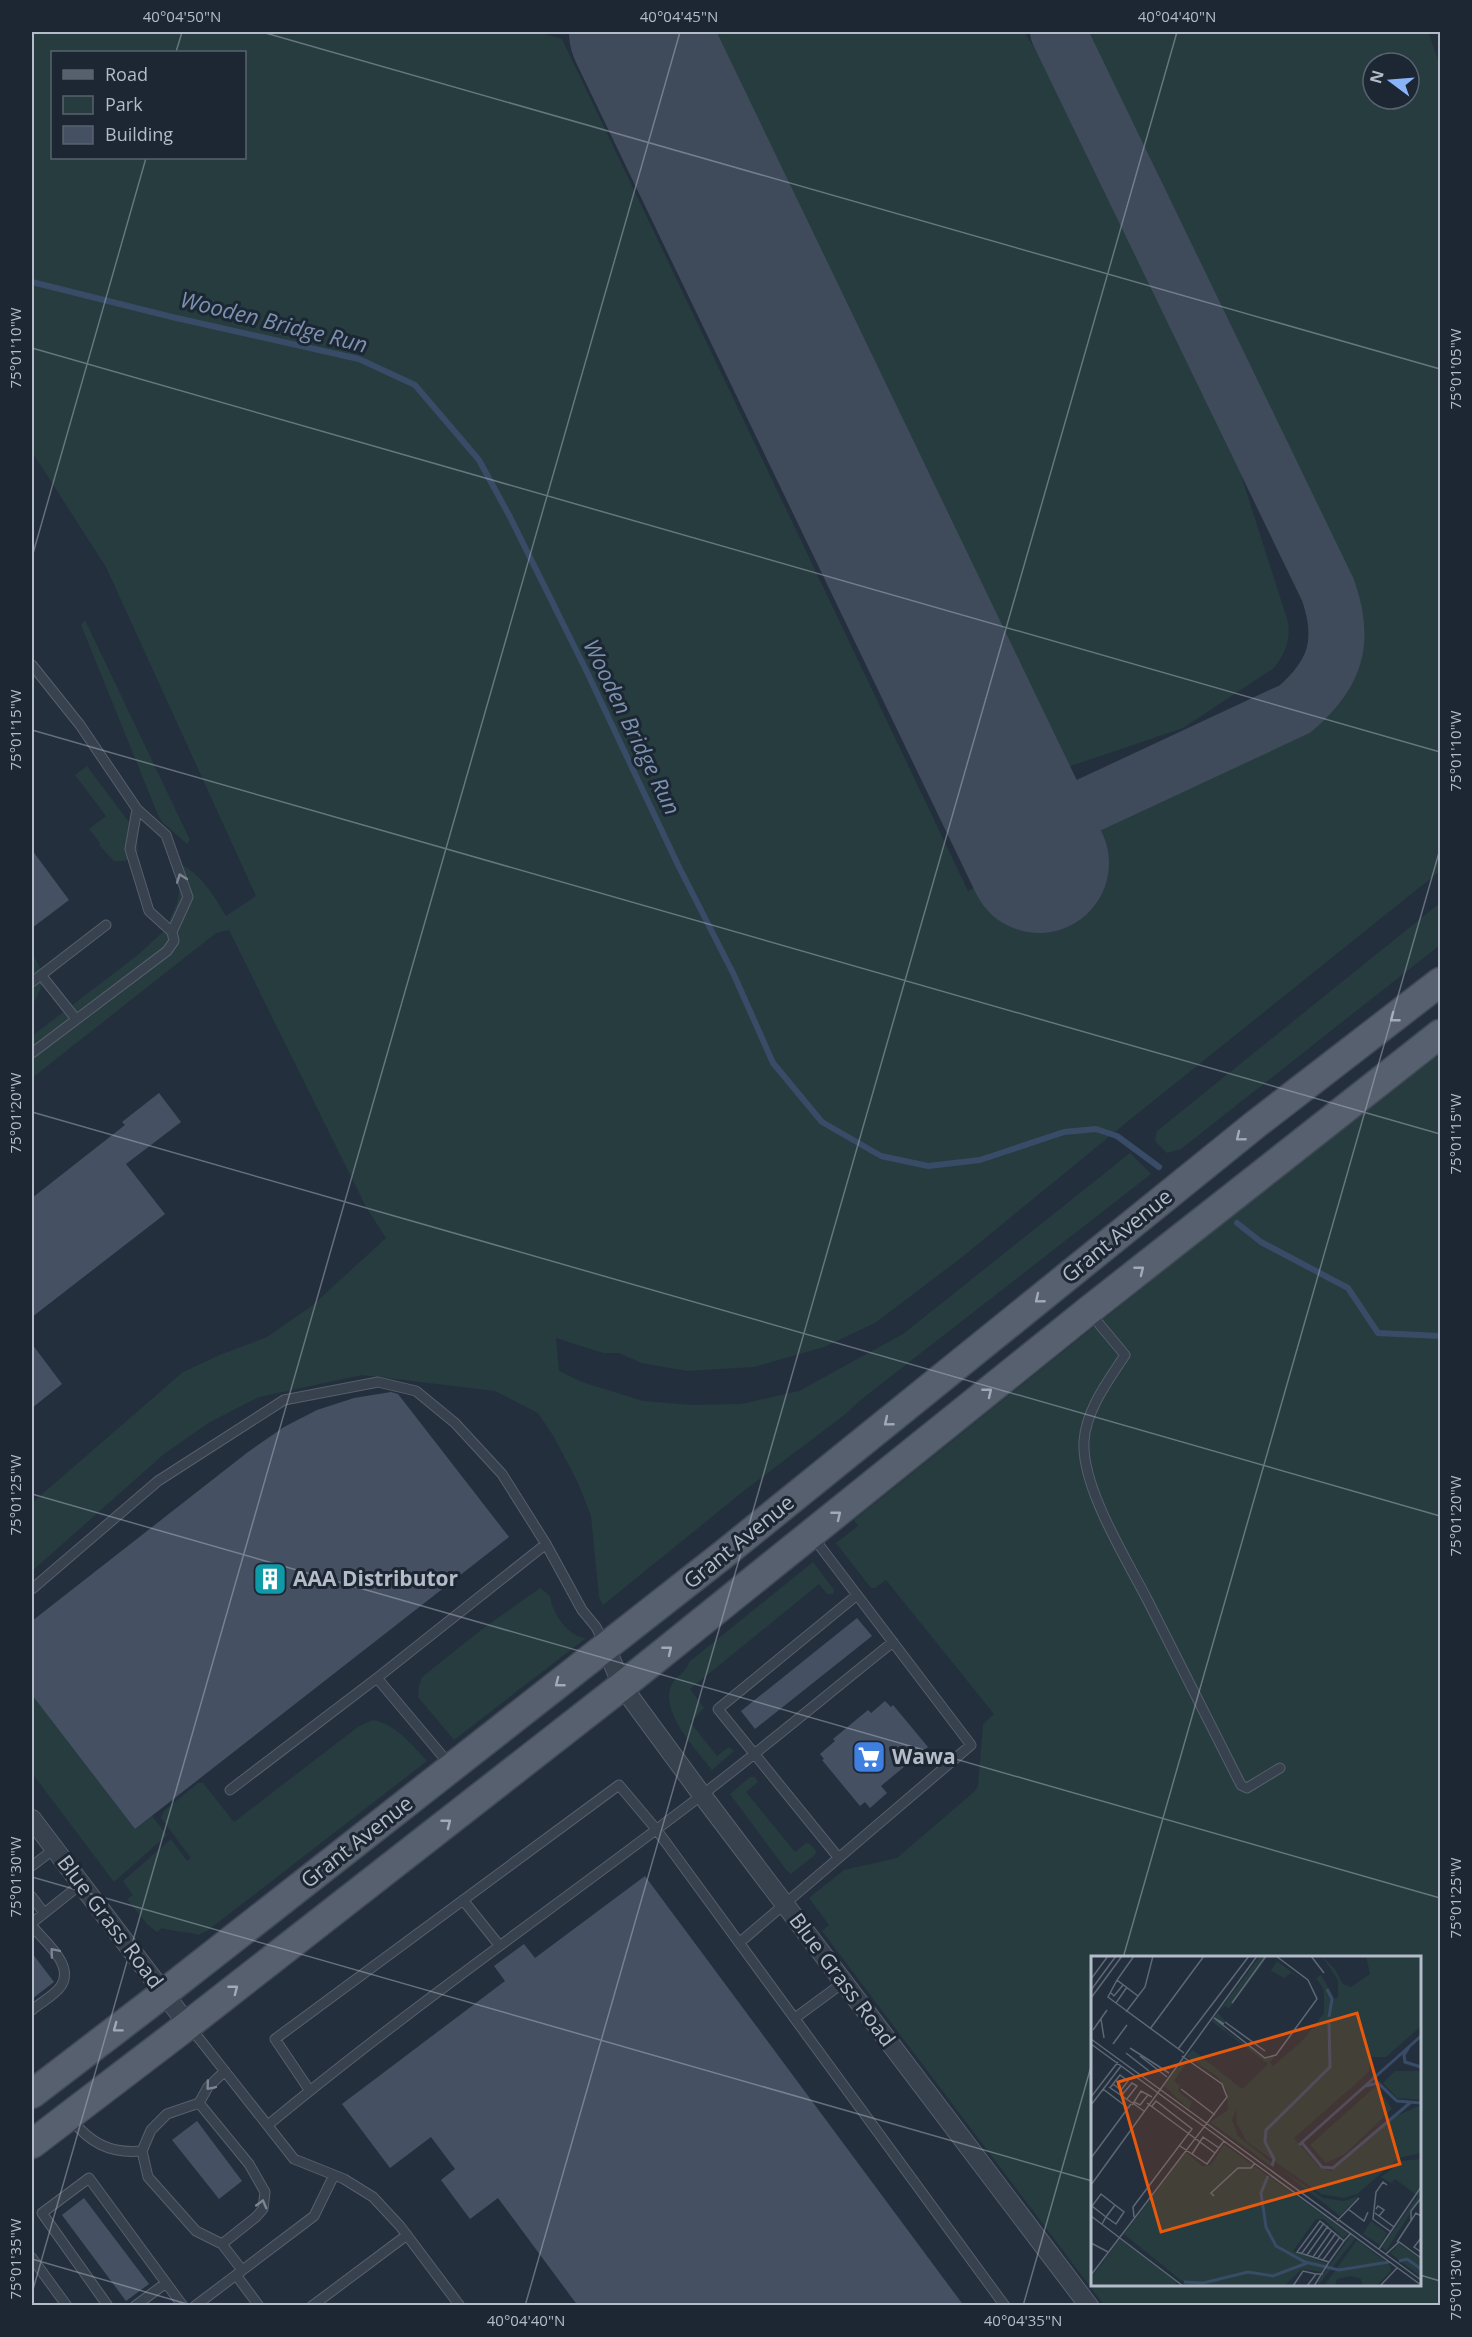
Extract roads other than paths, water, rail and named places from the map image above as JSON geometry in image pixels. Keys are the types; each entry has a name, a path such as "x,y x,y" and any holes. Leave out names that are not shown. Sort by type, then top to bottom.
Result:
{"main road":[{"name":"Grant Avenue","path":"32,2094 724,1554 1256,1124 1440,982"},
{"name":"Grant Avenue","path":"32,2144 622,1686 1088,1311 1440,1034"}],"street":[{"name":"Blue Grass Road","path":"606,1647 622,1686 1089,2306"},
{"name":"Blue Grass Road","path":"32,1819 188,2025"}],"lane":[{"path":"32,665 80,725 137,809 166,835 188,897 172,932"},
{"path":"32,1053 167,951 174,941 172,932 149,910 130,849 137,809"},
{"path":"32,982 106,926"},
{"path":"41,975 76,1019"},
{"path":"1088,1311 1125,1355 1089,1417 1084,1441 1087,1473 1109,1524 1241,1785 1247,1788 1280,1768"},
{"path":"32,1589 158,1481 284,1400 378,1382 416,1391 455,1423 502,1474 606,1647"},
{"path":"739,1943 971,1745 812,1535"},
{"path":"230,1790 377,1678 546,1544"},
{"path":"838,1857 718,1709 857,1594"},
{"path":"268,2126 499,1945 702,1795 893,1642"},
{"path":"377,1678 452,1767"},
{"path":"310,2091 275,2039 619,1785 656,1829 1005,2306"},
{"path":"32,1866 54,1849"},
{"path":"32,2010 61,1987 65,1977 64,1965 32,1925 81,1884"},
{"path":"32,1897 44,1913"},
{"path":"463,1900 499,1945"},
{"path":"795,2018 844,1982"},
{"path":"188,2025 294,2159 334,2175 373,2197 408,2235 460,2306"},
{"path":"225,2071 208,2087 199,2103 167,2115 151,2130 142,2151 148,2177 196,2230 222,2244 259,2306"},
{"path":"199,2103 249,2164 265,2192 263,2209 222,2244"},
{"path":"68,2116 84,2135 105,2146 128,2152 142,2151"},
{"path":"195,2306 314,2216 334,2175"},
{"path":"108,2306 42,2213 89,2178 183,2306"},
{"path":"312,2306 408,2235"},
{"path":"32,2258 67,2306"},
{"path":"135,2306 166,2283"}],"waterway":[{"name":"Wooden Bridge Run","path":"32,282 172,317 359,359 415,385 479,460 586,670 678,865 734,975 773,1063 822,1122 881,1156 928,1166 980,1160 1064,1132 1096,1129 1117,1136 1159,1167"},
{"name":"Wooden Bridge Run","path":"1237,1223 1261,1242 1348,1288 1378,1333 1440,1336"}],"place":[{"name":"AAA Distributor","path":"270,1579"},
{"name":"Wawa","path":"869,1757"}]}
